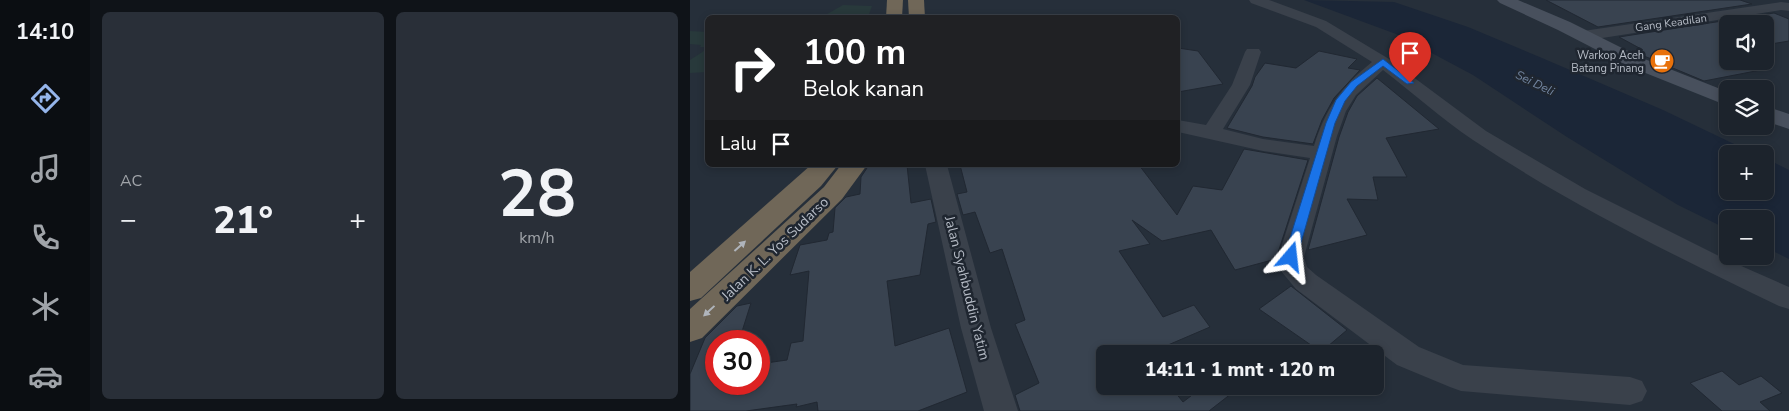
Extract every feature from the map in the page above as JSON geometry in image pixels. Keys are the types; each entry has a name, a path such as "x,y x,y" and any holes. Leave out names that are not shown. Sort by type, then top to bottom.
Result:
{"highway":[{"path":"894,15 897,0"},
{"path":"916,0 918,15"},
{"name":"Jalan K. L. Yos Sudarso","path":"690,290 812,180 823,167"},
{"name":"Jalan K. L. Yos Sudarso","path":"690,329 766,259 833,193 852,167"}],"street":[{"path":"1256,0 1321,24 1383,62 1479,135 1576,194 1714,264 1789,299"},
{"path":"1505,0 1634,62 1719,96"},
{"name":"Gang Keadilan","path":"1583,36 1782,5"},
{"path":"1211,132 1241,84 1252,52"},
{"path":"1383,62 1354,84 1341,100 1331,123 1291,257 1295,270 1306,282 1408,356 1461,378 1630,391"},
{"path":"1774,116 1789,122"},
{"path":"1180,126 1263,145 1322,153"},
{"name":"Jalan Syahbuddin Yatim","path":"936,167 976,328 1001,411"}],"shaded area":[{"path":"843,5 872,6 869,15 826,15"},
{"path":"690,31 705,32 705,47 690,44"},
{"path":"705,50 705,72 690,73 690,60"}],"water":[{"name":"Sei Deli","path":"1304,0 1394,2 1468,27 1663,110 1736,145 1719,145 1719,200 1774,200 1774,162 1789,170 1789,259 1774,252 1774,210 1719,210 1719,225 1678,205 1567,137 1473,75 1396,34"}],"building":[{"path":"1546,0 1740,0 1752,4 1598,27"},
{"path":"1774,13 1789,19 1789,41 1774,44 1774,15 1761,15"},
{"path":"1719,22 1719,70 1761,70 1704,81 1632,51 1643,50 1619,37"},
{"path":"1180,48 1198,51 1223,84 1180,92"},
{"path":"1319,51 1357,59 1348,68 1360,70 1334,98 1322,120 1313,144 1263,137 1227,128 1252,86 1255,77 1265,63 1296,68"},
{"path":"1377,78 1439,129 1386,138 1407,177 1373,177 1378,200 1347,199 1367,235 1308,250 1339,137 1348,112 1357,96"},
{"path":"1244,149 1308,160 1276,259 1235,270 1211,230 1162,241 1132,220 1150,244 1119,251 1163,317 1194,305 1210,327 1168,345 1096,345 1096,395 1177,395 1183,402 1192,395 1229,395 1209,411 1020,411 1015,395 1039,383 1015,324 1025,320 1002,249 990,253 975,212 963,215 957,194 967,192 961,167 1141,167 1177,215 1193,186 1222,190"},
{"path":"868,167 907,167 911,203 931,199 936,222 928,224 920,275 887,281 895,346 949,328 967,392 918,411 818,411 817,402 796,407 797,404 746,411 690,411 690,374 705,338 705,395 770,395 770,362 787,360 791,343 803,341 809,271 790,275 800,245 827,240 829,233 833,232 835,208 846,197 860,194 861,177"},
{"path":"1291,286 1347,330 1329,345 1311,345 1259,309"},
{"path":"751,303 742,330 713,330 737,306"},
{"path":"1722,371 1739,385 1761,376 1782,393 1760,402 1770,411 1722,411 1690,383"}],"place":[{"name":"Warkop Aceh Batang Pinang","path":"1662,61"}],"route":[{"path":"1291,257 1331,123 1341,100 1354,84 1383,62 1410,83"}]}
